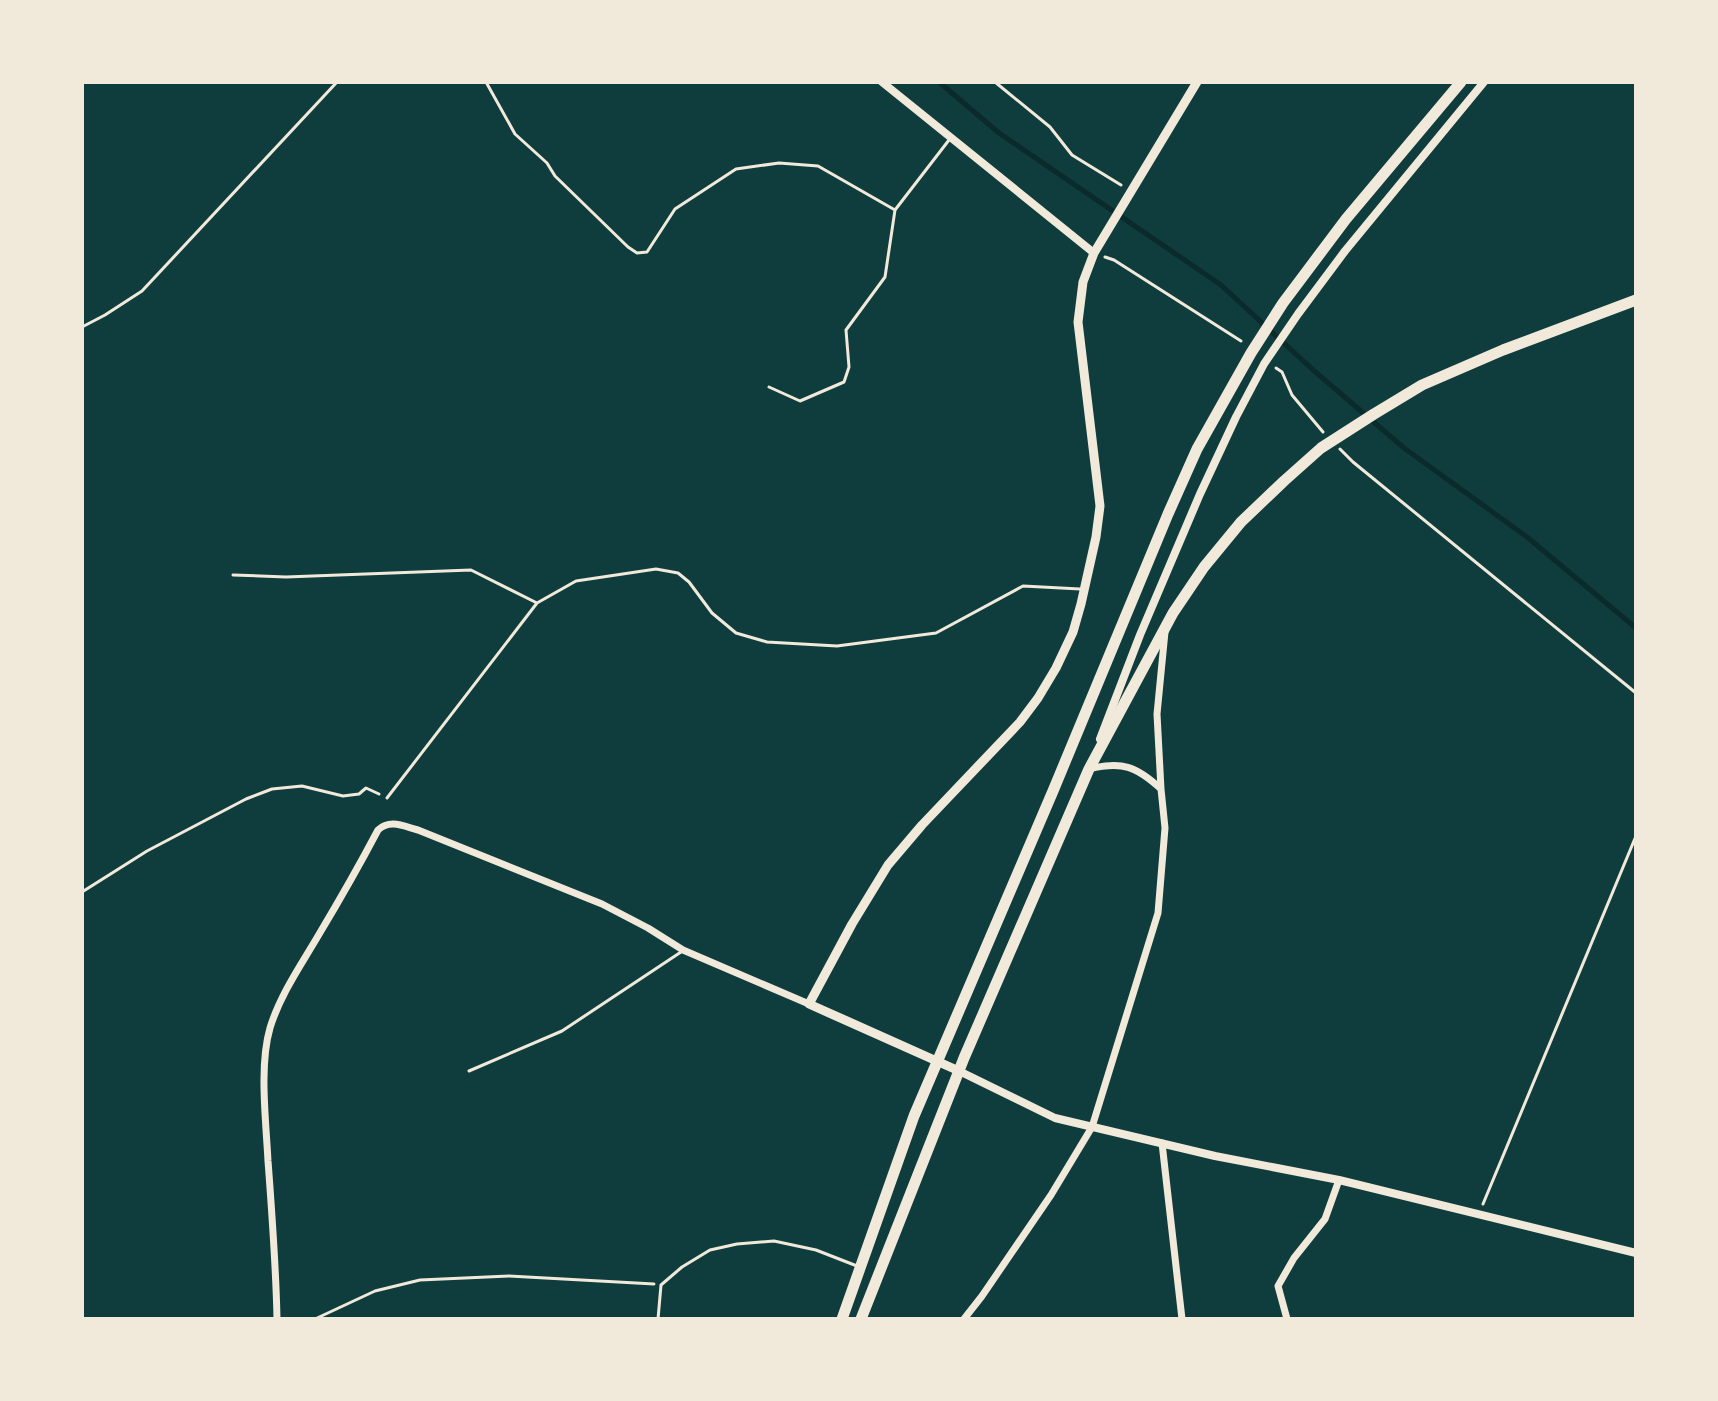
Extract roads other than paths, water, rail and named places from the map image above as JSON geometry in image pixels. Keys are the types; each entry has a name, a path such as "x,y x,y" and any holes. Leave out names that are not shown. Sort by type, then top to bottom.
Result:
{"highway":[{"path":"842,1319 914,1116 1168,514 1247,348 1346,219 1461,82"},
{"path":"861,1319 959,1071 1089,769 1166,627 1204,567 1241,522 1321,448 1416,389 1503,350 1636,300"}],"main road":[{"path":"959,1071 809,1004 888,865 1020,722 1056,668 1073,632 1096,537 1100,506 1078,322 1083,282 1094,253 1128,190 1197,82"}],"street":[{"path":"882,82 1094,253"},
{"path":"1089,769 1140,635 1236,417 1298,314 1345,251 1484,82"},
{"path":"964,1319 1051,1195 1092,1127 1158,913 1165,828 1157,714 1166,627"},
{"path":"1089,769 1111,764 1143,772 1161,789"},
{"path":"277,1319 265,1090 270,1028 279,1005 383,825 393,823 418,830 602,904 683,950 809,1004"},
{"path":"959,1071 1055,1118 1339,1180 1636,1253"},
{"path":"1162,1143 1182,1319"},
{"path":"1287,1319 1278,1286 1294,1258 1325,1219 1339,1180"}],"lane":[{"path":"82,327 142,291 337,82"},
{"path":"486,82 515,134 637,253 647,252 675,209 736,169 779,163 818,166 895,210"},
{"path":"769,387 800,401 844,382 849,367 846,330 885,277 895,210 951,138"},
{"path":"387,798 537,603 576,581 656,569 678,573 689,582 712,613 736,633 767,642 837,646 936,633 1023,586 1084,589"},
{"path":"233,575 286,577 471,570 537,603"},
{"path":"469,1071 562,1031 683,950"},
{"path":"658,1319 661,1285 682,1267 710,1250 774,1241 816,1250 860,1268"}],"waterway":[{"path":"939,82 999,133 1221,285 1404,448 1527,537 1636,628"}]}
